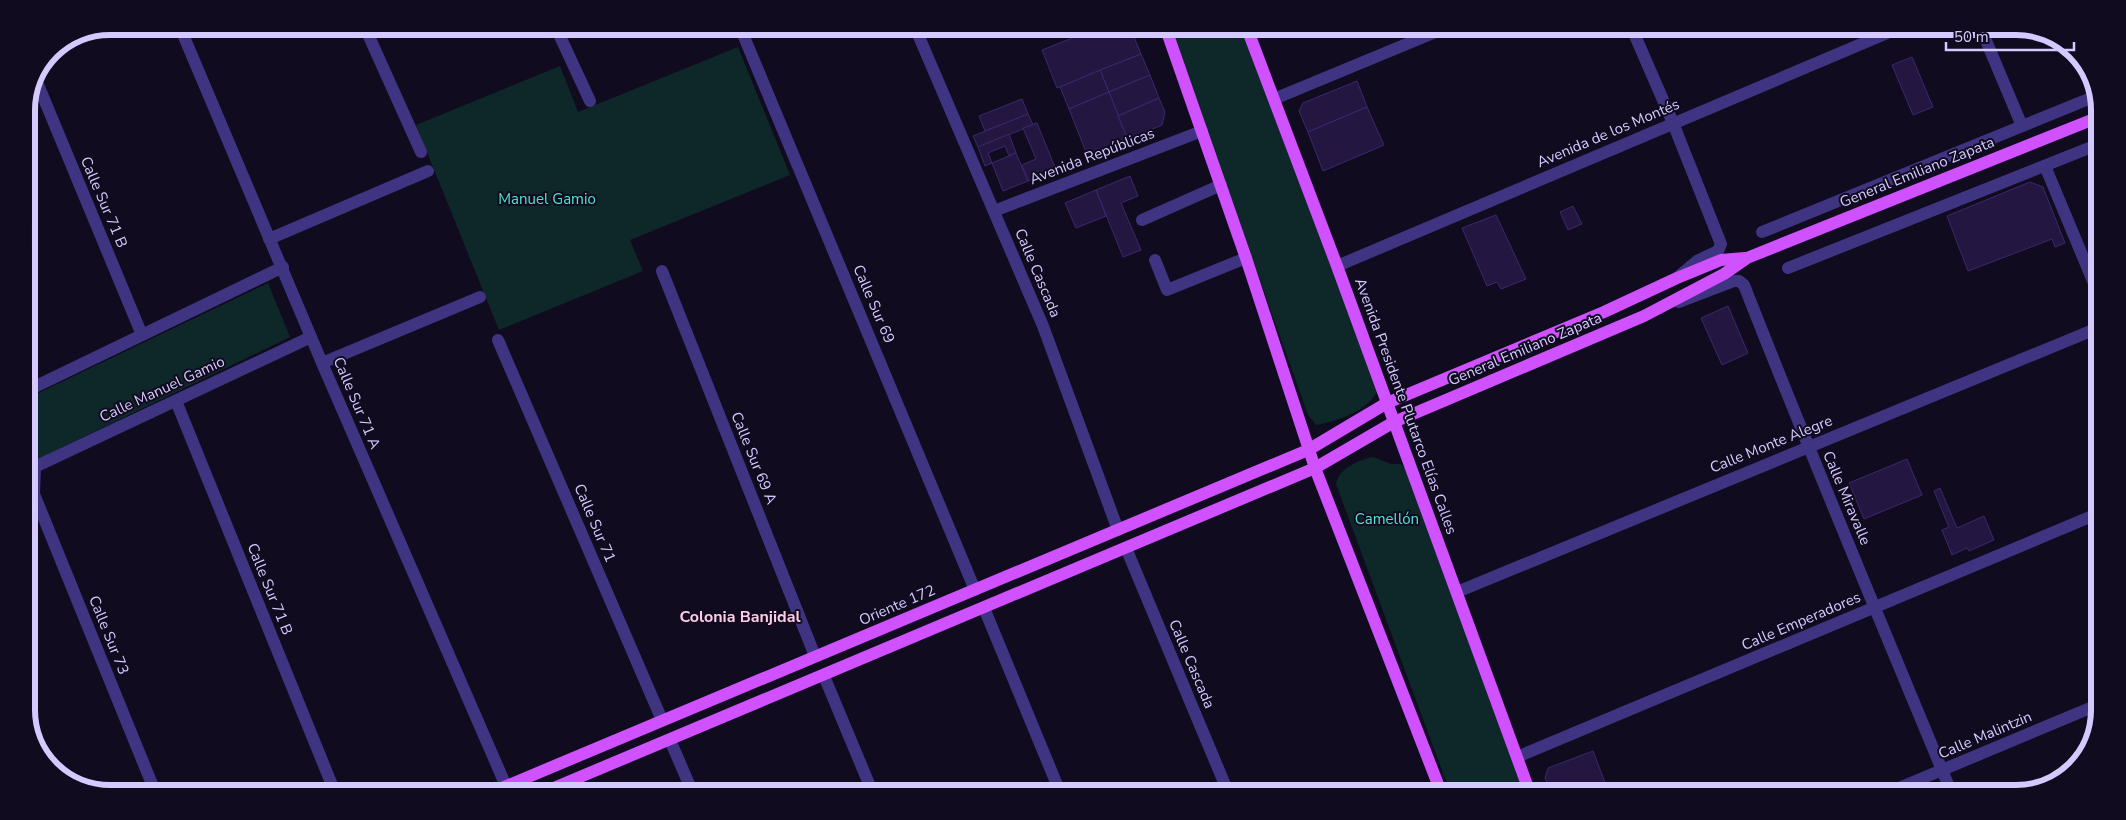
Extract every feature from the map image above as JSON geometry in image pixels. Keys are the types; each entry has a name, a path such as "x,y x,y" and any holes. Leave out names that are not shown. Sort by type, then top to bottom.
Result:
{"main road":[{"path":"1168,35 1246,258 1308,450 1438,785"},
{"name":"Avenida Presidente Plutarco Elías Calles","path":"1249,35 1337,266 1527,785"},
{"name":"General Emiliano Zapata","path":"1315,468 1394,422 1644,316 1724,274 1747,258 2091,121"},
{"name":"General Emiliano Zapata","path":"1308,450 1387,403 1604,312 1721,260 1747,258"},
{"name":"Oriente 172","path":"509,785 1308,450"},
{"path":"561,785 1315,468"}],"street":[{"name":"Calle Sur 71 A","path":"183,35 501,785"},
{"path":"368,35 420,152"},
{"path":"559,35 590,101"},
{"name":"Calle Sur 69","path":"743,35 975,590"},
{"name":"Calle Cascada","path":"918,35 1043,326 1118,530"},
{"path":"1274,99 1428,35"},
{"path":"1635,35 1673,123 1720,240 1721,248 1714,254 1697,261 1677,278"},
{"name":"Avenida de los Montés","path":"1337,266 1882,35"},
{"path":"1984,35 2022,126"},
{"name":"Calle Sur 71 B","path":"39,87 142,335"},
{"path":"1762,232 2090,98"},
{"name":"Avenida Repúblicas","path":"994,211 1202,131"},
{"path":"1788,268 2091,147"},
{"path":"2045,166 2091,276"},
{"path":"269,239 428,171"},
{"path":"1142,220 1221,185"},
{"path":"1156,260 1167,290 1246,258"},
{"path":"35,387 283,267"},
{"name":"Calle Sur 69 A","path":"662,271 815,656"},
{"name":"Calle Miravalle","path":"1644,316 1734,281 1742,283 1807,447 1876,606 1948,785"},
{"path":"322,363 480,296"},
{"name":"Calle Monte Alegre","path":"1457,592 2091,331"},
{"name":"Calle Manuel Gamio","path":"35,467 311,337"},
{"name":"Calle Sur 71","path":"498,340 662,720"},
{"name":"Calle Sur 71 B","path":"176,401 332,785"},
{"name":"Calle Sur 73","path":"35,502 152,785"},
{"name":"Calle Emperadores","path":"1517,757 2091,516"},
{"name":"Calle Cascada","path":"1126,548 1225,785"},
{"path":"984,608 1057,785"},
{"path":"824,676 869,785"},
{"name":"Calle Malintzin","path":"1908,785 2091,708"},
{"path":"670,740 689,785"}],"green space":[{"path":"1173,35 1244,35 1378,390 1367,404 1343,418 1316,425 1308,415"},
{"name":"Manuel Gamio","path":"738,47 790,175 630,240 643,271 499,330 416,125 560,66 578,112"},
{"path":"268,283 290,337 38,459 35,452 35,395"},
{"name":"Camellón","path":"1373,457 1391,464 1401,464 1408,472 1521,785 1447,785 1336,484 1345,469 1362,460"}],"building":[{"path":"1080,35 1133,35 1141,54 1057,88 1042,50"},
{"path":"1141,54 1150,75 1109,92 1100,70"},
{"path":"1912,57 1933,107 1913,115 1892,65"},
{"path":"1100,70 1109,92 1069,109 1060,87"},
{"path":"1150,75 1159,98 1118,116 1109,92"},
{"path":"1357,81 1367,107 1308,132 1299,111 1303,103"},
{"path":"1109,92 1128,140 1088,157 1069,109"},
{"path":"1159,98 1165,112 1162,125 1128,140 1118,116"},
{"path":"1022,99 1028,114 985,131 979,116"},
{"path":"1367,107 1384,145 1323,171 1308,132"},
{"path":"1028,114 1033,125 978,147 973,136"},
{"path":"1037,123 1056,170 1028,181 1022,165 1036,159 1023,128"},
{"path":"1009,134 1016,153 1009,156 1005,146 988,153 992,163 985,166 978,147"},
{"path":"1016,153 1028,181 1003,191 992,163"},
{"path":"1130,176 1138,196 1121,203 1141,250 1123,257 1096,190"},
{"path":"2030,182 2043,187 2065,243 2055,247 2052,239 1968,271 1947,216"},
{"path":"1096,190 1106,216 1076,228 1065,203"},
{"path":"1573,206 1582,224 1568,230 1560,212"},
{"path":"1496,215 1526,279 1501,289 1497,282 1487,286 1462,228"},
{"path":"1728,306 1748,353 1722,365 1701,318"},
{"path":"1907,459 1922,495 1864,519 1849,483"},
{"path":"1940,488 1957,528 1984,516 1994,540 1969,551 1967,548 1952,555 1942,530 1949,527 1934,491"},
{"path":"1593,751 1606,785 1548,785 1545,778 1548,768"}],"district":[{"name":"Colonia Banjidal","path":"740,616"}]}
